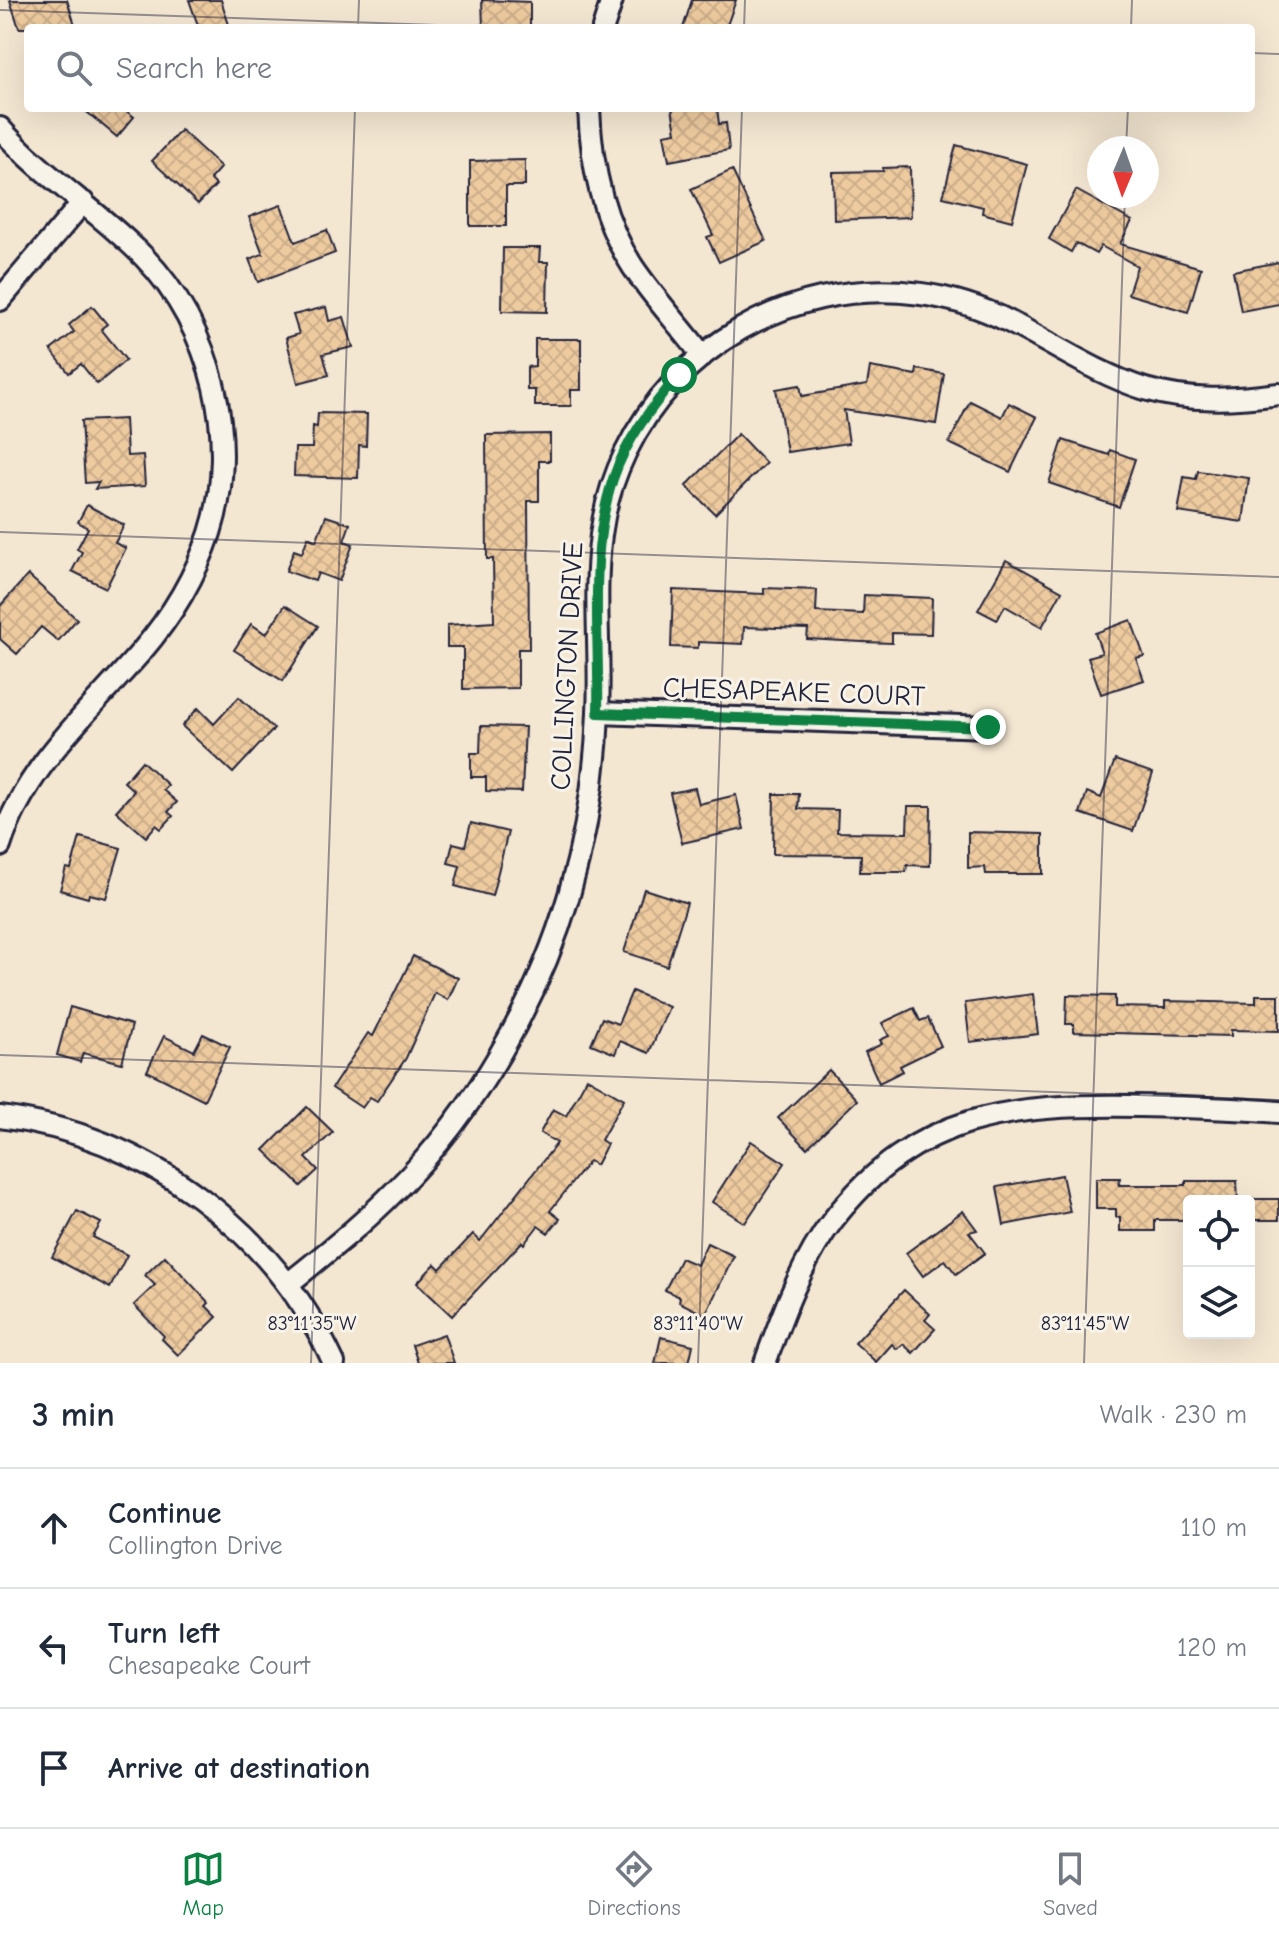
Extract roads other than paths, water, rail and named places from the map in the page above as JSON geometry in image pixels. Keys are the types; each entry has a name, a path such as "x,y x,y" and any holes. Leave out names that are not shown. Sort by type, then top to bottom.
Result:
{"street":[{"path":"604,24 612,0"},
{"path":"589,112 596,175 617,238 632,266 702,355"},
{"path":"0,128 159,275 183,309 200,344 215,392 220,421 219,489 211,531 194,574 179,602 140,653 44,760 13,812 0,846"},
{"path":"0,300 83,202"},
{"name":"COLLINGTON DRIVE","path":"288,1284 356,1227 421,1163 459,1114 515,1026 546,959 569,894 586,822 598,713 597,574 600,538 610,491 627,448 643,421 679,375 702,355 756,319 786,307 851,292 913,293 977,307 1090,366 1146,389 1212,399 1279,394"},
{"name":"CHESAPEAKE COURT","path":"598,713 988,727"},
{"path":"765,1363 808,1261 832,1221 889,1164 945,1131 988,1115 1037,1107 1217,1107 1279,1112"},
{"path":"0,1117 31,1122 95,1140 162,1172 214,1208 242,1232 288,1284 323,1338 334,1363"}]}
